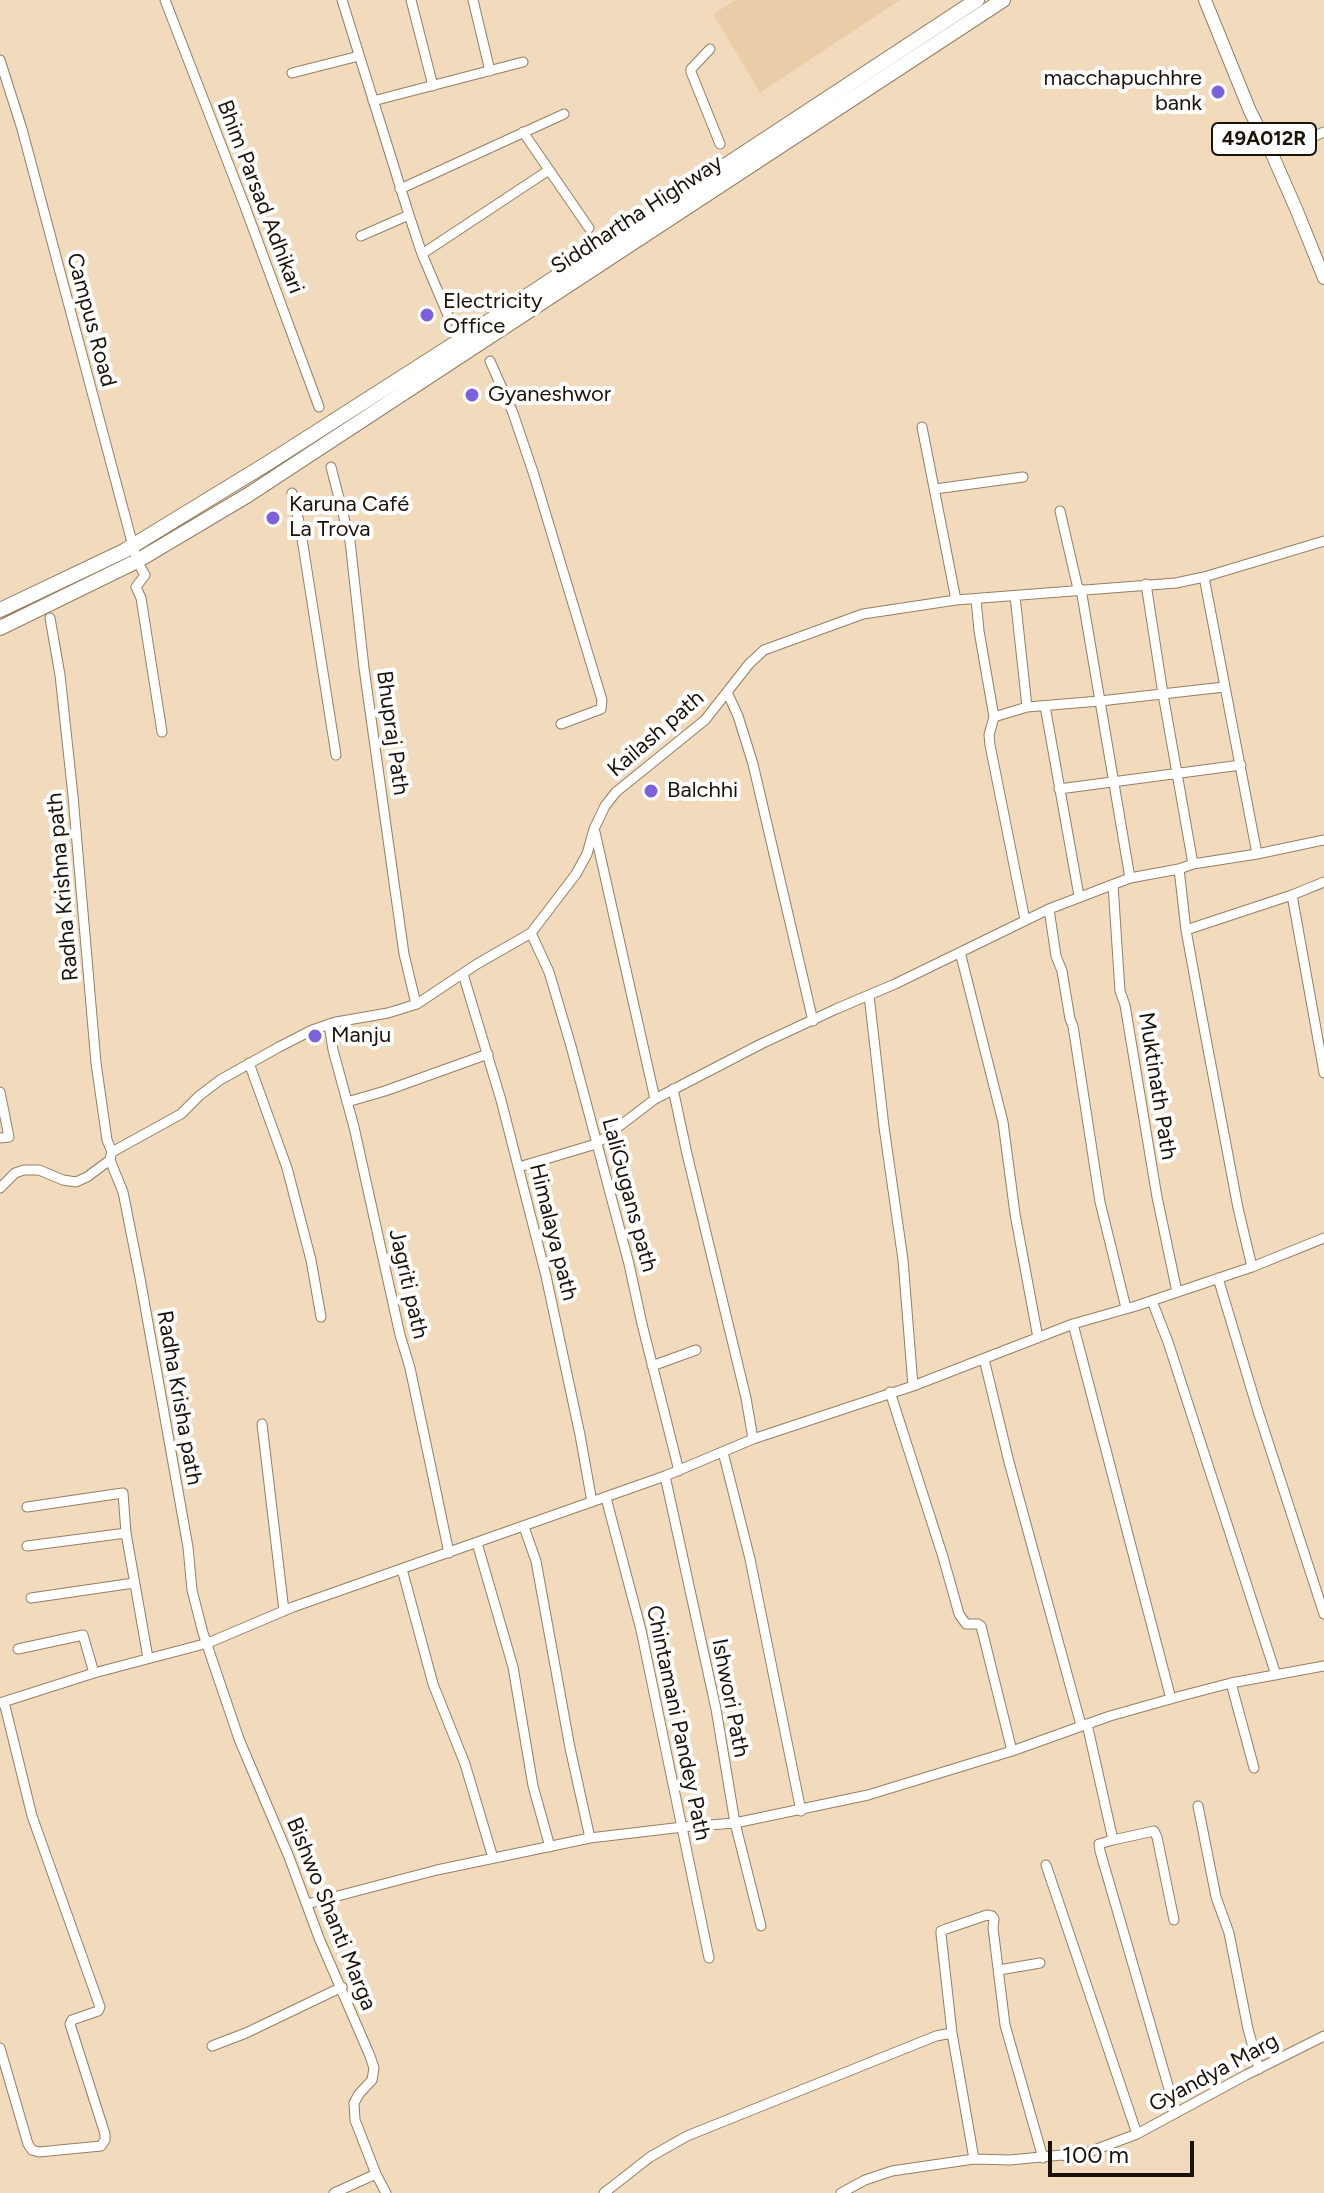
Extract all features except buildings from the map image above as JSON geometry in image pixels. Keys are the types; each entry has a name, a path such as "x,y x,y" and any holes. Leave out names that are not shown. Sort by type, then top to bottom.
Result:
{"highway":[{"name":"Siddhartha Highway","path":"0,610 133,545 268,463 977,0"},
{"name":"Siddhartha Highway","path":"0,628 137,561 248,495 1003,0"}],"main road":[{"name":"49A012R","path":"1205,0 1324,278"}],"street":[{"path":"342,0 400,189 422,254 450,320"},
{"path":"411,0 433,86"},
{"path":"473,0 490,71"},
{"name":"Bhim Parsad Adhikari","path":"169,1 319,407"},
{"path":"710,49 691,72 720,144"},
{"path":"292,73 359,56"},
{"name":"Campus Road","path":"0,60 22,129 137,561 145,575 136,587 141,598 162,732"},
{"path":"373,101 523,62"},
{"path":"400,189 564,114"},
{"path":"523,132 589,228"},
{"path":"1272,154 1324,132"},
{"path":"422,254 549,170"},
{"path":"361,236 409,215"},
{"path":"490,361 513,413 534,475 602,700 601,709 561,724"},
{"path":"922,427 956,600"},
{"name":"Bhupraj Path","path":"331,467 350,541 395,893 404,954 416,1004"},
{"path":"935,489 1023,477"},
{"path":"292,493 300,526 336,755"},
{"path":"1060,511 1079,589 1130,878"},
{"name":"Kailash path","path":"0,1188 15,1173 24,1170 39,1170 76,1182 87,1177 111,1156 181,1114 220,1080 249,1063 312,1030 416,1004 531,933 576,874 605,806 616,792 705,720 754,658 764,650 863,614 956,600 1176,583 1324,541"},
{"path":"1204,577 1257,854"},
{"path":"1146,584 1193,864"},
{"path":"1015,596 1027,707"},
{"path":"976,599 994,717 989,735 990,745 1025,920"},
{"name":"Radha Krishna path","path":"50,618 60,675 73,796 96,1063 111,1156"},
{"path":"994,717 1027,707 1224,687"},
{"path":"727,692 753,764 813,1021"},
{"path":"1045,706 1079,896"},
{"path":"1059,789 1241,765"},
{"path":"594,829 655,1099"},
{"path":"519,1167 596,1144 673,1089 761,1044 1079,896 1130,878 1324,840"},
{"path":"1179,869 1186,930 1212,1073 1252,1267"},
{"path":"1186,930 1324,882"},
{"name":"Muktinath Path","path":"1113,885 1120,991 1177,1292"},
{"path":"1292,895 1324,1073"},
{"path":"1049,909 1056,956 1073,1026 1100,1202 1126,1308"},
{"name":"LaliGugans path","path":"531,933 556,993 629,1264 679,1471"},
{"path":"960,952 1003,1122 1015,1214 1038,1338"},
{"name":"Himalaya path","path":"463,974 519,1167 564,1354 592,1502"},
{"path":"869,995 903,1260 913,1386"},
{"name":"Jagriti path","path":"329,1024 410,1368 449,1553"},
{"path":"347,1102 488,1054"},
{"path":"249,1063 287,1168 311,1260 321,1317"},
{"path":"673,1089 753,1439"},
{"path":"0,1092 9,1137 0,1138"},
{"name":"Radha Krisha path","path":"111,1156 123,1192 188,1547 192,1590 208,1643"},
{"path":"0,2048 32,2150 39,2152 101,2146 105,2134 70,2024 72,2020 98,2011 100,2007 32,1816 2,1703 94,1673 208,1643 284,1611 679,1471 753,1439 913,1386 1073,1324 1252,1267 1324,1238"},
{"path":"1218,1278 1324,1614"},
{"path":"1152,1301 1276,1675"},
{"path":"1073,1324 1171,1699"},
{"path":"652,1366 696,1350"},
{"path":"984,1359 1009,1462 1084,1724 1113,1840"},
{"path":"890,1392 959,1614 966,1624 981,1626 1012,1751"},
{"path":"262,1424 284,1611"},
{"path":"723,1452 750,1559 801,1811"},
{"name":"Ishwori Path","path":"665,1476 716,1709 735,1823 761,1926"},
{"path":"27,1507 123,1493 126,1533 148,1658"},
{"name":"Chintamani Pandey Path","path":"606,1498 641,1630 709,1958"},
{"path":"524,1527 536,1561 570,1748 590,1838"},
{"path":"27,1546 126,1533"},
{"path":"477,1543 513,1667 533,1786 550,1847"},
{"path":"402,1569 433,1684 465,1764 493,1858"},
{"path":"31,1598 134,1583"},
{"path":"18,1649 83,1635 94,1673"},
{"name":"Bishwo Shanti Marga","path":"208,1643 239,1739 374,2068 372,2080 354,2103 355,2120 386,2193"},
{"path":"307,1904 381,1884 590,1838 735,1823 801,1811 868,1795 1012,1751 1084,1724 1171,1699 1231,1683 1324,1666"},
{"path":"1231,1683 1254,1768"},
{"path":"1198,1806 1216,1897 1229,1933 1259,2069"},
{"path":"1174,1920 1154,1831 1099,1844 1176,2113"},
{"path":"1046,1865 1137,2134"},
{"path":"974,2159 952,2033 941,1931 987,1915 994,1919 1005,2025 1043,2158"},
{"path":"999,1970 1040,1963"},
{"path":"212,2046 342,1987"},
{"path":"604,2193 650,2157 687,2136 936,2036 952,2033"},
{"name":"Gyandya Marg","path":"842,2193 865,2180 892,2171 974,2159 1062,2155 1073,2158 1137,2134 1324,2036"},
{"path":"334,2193 376,2174"}],"shaded area":[{"path":"736,0 900,0 760,93 713,14"}],"place":[{"name":"macchapuchhre bank","path":"1218,92"},
{"name":"Electricity Office","path":"427,315"},
{"name":"Gyaneshwor","path":"472,395"},
{"name":"Karuna Café La Trova","path":"273,518"},
{"name":"Balchhi","path":"651,791"},
{"name":"Manju","path":"315,1036"}]}
